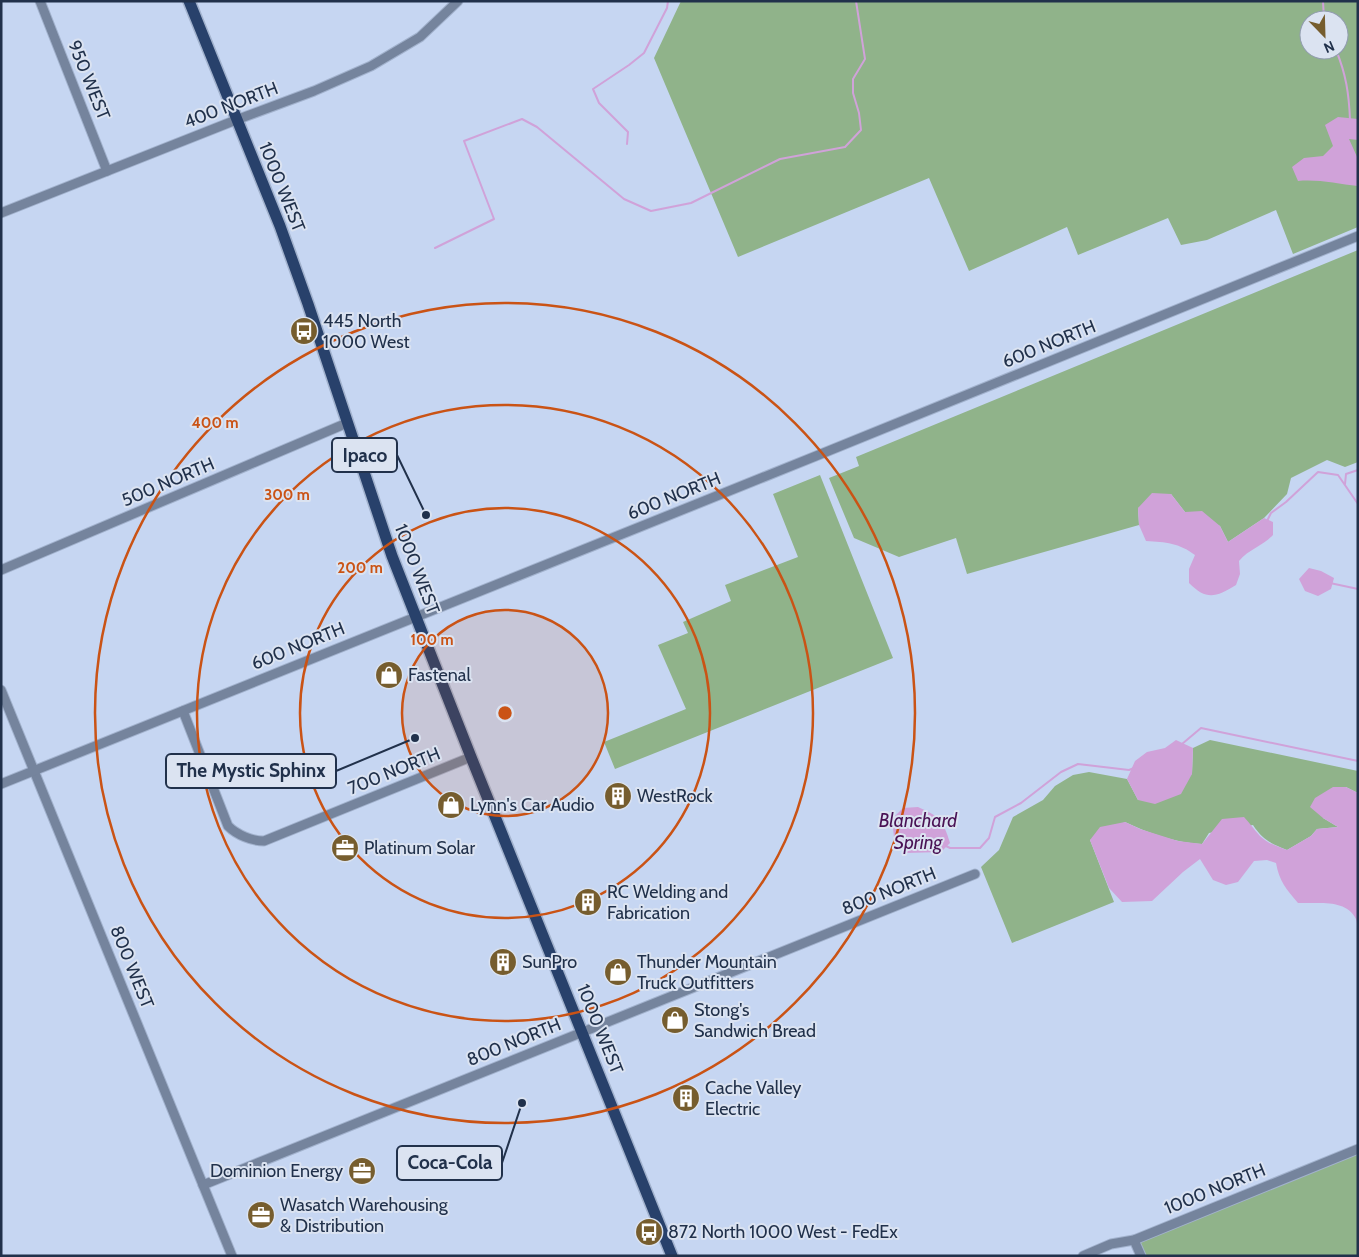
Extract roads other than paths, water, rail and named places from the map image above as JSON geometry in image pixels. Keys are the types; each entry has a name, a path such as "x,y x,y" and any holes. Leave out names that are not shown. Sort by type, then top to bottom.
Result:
{"main road":[{"name":"1000 WEST","path":"189,1 280,226 308,304 379,520 471,756 672,1256"}],"street":[{"name":"950 WEST","path":"40,1 107,172"},
{"name":"400 NORTH","path":"1,213 314,91 371,66 420,37 458,1"},
{"name":"600 NORTH","path":"1,784 808,460 1358,236"},
{"name":"500 NORTH","path":"1,570 347,423"},
{"name":"800 WEST","path":"1,690 232,1256"},
{"name":"700 NORTH","path":"182,711 228,826 245,837 257,841 264,841 471,756"},
{"name":"800 NORTH","path":"204,1185 975,874"},
{"name":"1000 NORTH","path":"1083,1256 1111,1244 1134,1240 1358,1149"},
{"path":"1134,1240 1141,1256"}],"water":[{"path":"1338,117 1358,119 1358,140 1349,139 1358,159 1358,186 1320,181 1298,181 1292,167 1304,158 1323,156 1333,146 1325,125"},
{"path":"1152,493 1171,494 1185,512 1202,511 1220,526 1228,542 1264,518 1273,522 1273,535 1239,561 1240,574 1236,585 1217,594 1207,595 1201,593 1189,583 1189,569 1195,555 1172,544 1146,541 1139,525 1138,508"},
{"path":"1309,568 1321,571 1334,578 1331,589 1318,596 1305,591 1299,579"},
{"path":"1176,740 1193,748 1192,774 1181,794 1155,804 1138,800 1127,779 1135,761 1147,752 1165,748"},
{"path":"1333,787 1346,787 1358,793 1358,939 1357,921 1351,912 1338,905 1298,903 1281,880 1276,863 1267,860 1254,861 1238,882 1226,885 1213,880 1200,859 1152,901 1122,902 1109,888 1090,840 1100,827 1125,822 1140,829 1178,841 1202,844 1222,819 1244,817 1263,838 1287,850 1311,836 1317,829 1338,827 1310,807 1315,798"},
{"name":"Blanchard Spring","path":"918,807 936,816 945,829 950,843 941,852 907,853 894,837 892,819 903,808"}],"waterway":[{"path":"627,144 628,132 599,103 593,89 644,53 667,8 668,1"},
{"path":"435,248 494,219 464,141 522,119 537,127 624,199 651,211 691,203 780,159 845,147 861,130 859,113 853,93 853,79 865,59 856,1"},
{"path":"1323,1 1323,10"},
{"path":"1340,60 1349,101 1350,120"},
{"path":"1345,484 1346,474 1358,470"},
{"path":"1267,521 1271,513 1286,502 1318,472 1338,475 1358,504"},
{"path":"1330,583 1358,589"},
{"path":"1182,744 1201,728 1358,761"},
{"path":"946,846 950,848 980,848 989,838 995,817 1021,803 1061,772 1078,764 1129,770 1134,768"}],"place":[{"name":"445 North 1000 West","path":"304,331"},
{"name":"Ipaco","path":"426,515"},
{"name":"Fastenal","path":"389,675"},
{"name":"The Mystic Sphinx","path":"415,738"},
{"name":"WestRock","path":"618,796"},
{"name":"Lynn's Car Audio","path":"451,805"},
{"name":"Platinum Solar","path":"345,848"},
{"name":"RC Welding and Fabrication","path":"588,902"},
{"name":"SunPro","path":"503,962"},
{"name":"Thunder Mountain Truck Outfitters","path":"618,972"},
{"name":"Stong's Sandwich Bread","path":"675,1020"},
{"name":"Cache Valley Electric","path":"686,1098"},
{"name":"Coca-Cola","path":"522,1103"},
{"name":"Dominion Energy","path":"362,1171"},
{"name":"Wasatch Warehousing & Distribution","path":"261,1215"},
{"name":"872 North 1000 West - FedEx","path":"649,1232"}]}
